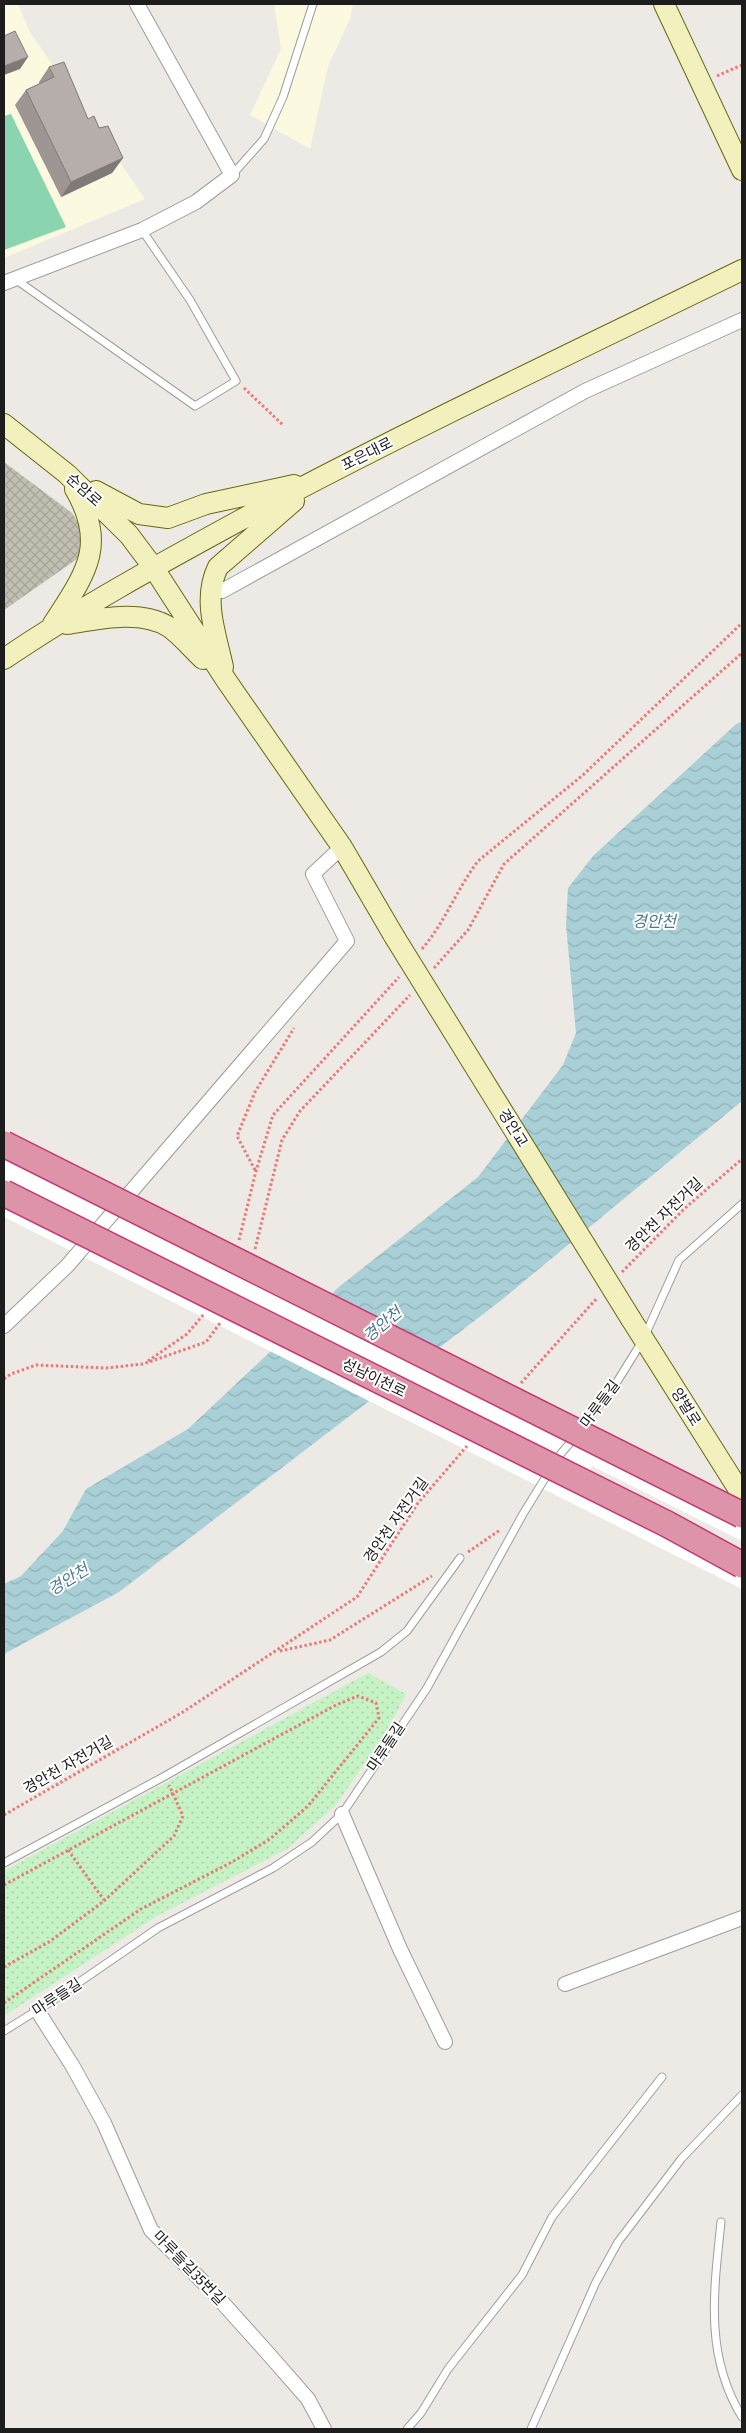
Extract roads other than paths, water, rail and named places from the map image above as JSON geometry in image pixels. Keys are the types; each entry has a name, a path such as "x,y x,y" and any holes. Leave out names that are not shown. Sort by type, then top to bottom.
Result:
{"highway":[{"path":"4,1144 742,1515"},
{"name":"성남이천로","path":"4,1194 658,1520 742,1565"}],"street":[{"path":"9,281 142,230 196,202 232,176 137,4"},
{"path":"664,4 742,170"},
{"name":"포은대로","path":"4,659 52,626 105,598 153,567 318,479 494,390 742,270"},
{"path":"210,590 222,591 586,390 742,320"},
{"name":"순암로","path":"4,424 67,474 123,528 153,567 226,680"},
{"path":"67,474 139,514 168,518 206,504 318,479"},
{"path":"52,626 85,568 92,540 87,509 67,474"},
{"path":"226,680 210,602 210,590 218,567 318,479"},
{"path":"52,626 121,618 142,618 156,621 170,627 226,680"},
{"name":"경안교","path":"226,680 342,847 394,936 632,1319"},
{"path":"4,1326 67,1266 347,941 313,874 342,847"},
{"name":"양벌로","path":"632,1319 742,1495"},
{"path":"342,1814 400,1949 445,2042"},
{"path":"565,1984 742,1918"},
{"name":"마루들길35번길","path":"37,2010 72,2065 104,2123 151,2230 212,2291 265,2350 308,2400 324,2429"}],"lane":[{"path":"232,176 264,139 283,97 313,4"},
{"path":"9,281 195,406 236,381 190,300 142,230"},
{"name":"마루들길","path":"4,2030 37,2010 158,1928 273,1868 312,1842 342,1814 427,1688 523,1514 558,1458 615,1385 644,1340 679,1260 742,1204"},
{"path":"4,1863 165,1776 381,1652 407,1631 460,1558"},
{"path":"407,2429 421,2413 448,2369 522,2275 552,2217 662,2076"},
{"path":"531,2429 596,2282 618,2242 682,2158 742,2095"},
{"path":"721,2222 713,2305 714,2327 721,2368 727,2389 742,2417"}],"water":[{"name":"경안천","path":"742,721 742,1101 499,1302 119,1592 4,1654 4,1584 21,1576 63,1531 86,1489 188,1429 340,1286 478,1177 563,1065 576,1033 566,925 568,888 593,856 735,725"}]}
